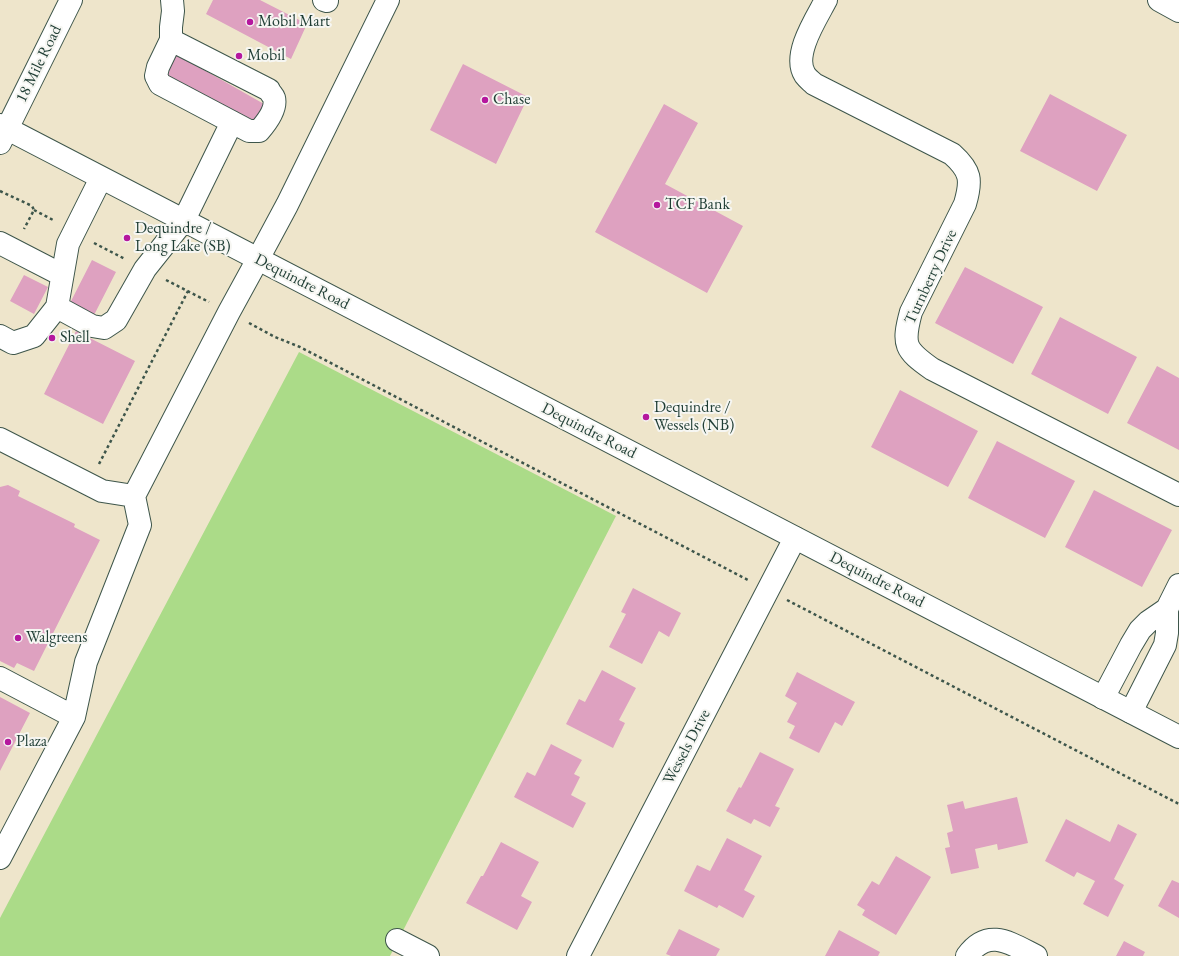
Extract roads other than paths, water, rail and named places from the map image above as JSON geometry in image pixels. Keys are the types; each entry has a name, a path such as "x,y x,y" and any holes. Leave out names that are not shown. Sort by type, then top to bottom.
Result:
{"street":[{"name":"18 Mile Road","path":"2,132 71,0"},
{"path":"171,40 269,90 274,97 274,104 265,124 259,131 249,131 160,84 156,76 158,67 171,40 173,11 172,0"},
{"path":"324,0 327,2 328,0"},
{"name":"Turnberry Drive","path":"826,0 804,45 802,64 805,75 814,84 952,154 963,164 969,177 970,189 966,204 912,312 907,329 906,342 915,357 932,369 1179,494"},
{"path":"1159,0 1179,11"},
{"path":"0,858 74,717 86,662 140,525 134,496 228,312 258,259 386,1"},
{"path":"57,307 92,326 104,328 116,320 145,269 184,220 232,122"},
{"name":"Dequindre Road","path":"2,132 101,178 184,220 1179,737"},
{"path":"0,336 13,343 34,336 57,307 68,244 101,178"},
{"path":"0,243 62,275"},
{"path":"0,439 102,491 134,496"},
{"name":"Wessels Drive","path":"578,956 795,538"},
{"path":"1131,712 1165,645 1167,633 1167,609 1179,585"},
{"path":"1103,698 1140,630 1148,622 1167,609"},
{"path":"0,678 74,717"},
{"path":"967,956 974,947 986,939 1001,940 1016,945 1036,956"},
{"path":"397,940 428,956"}],"place":[{"name":"Mobil Mart","path":"250,22"},
{"name":"Mobil","path":"239,56"},
{"name":"Chase","path":"485,100"},
{"name":"TCF Bank","path":"657,205"},
{"name":"Dequindre / Long Lake (SB)","path":"127,238"},
{"name":"Shell","path":"52,338"},
{"name":"Dequindre / Wessels (NB)","path":"646,417"},
{"name":"Walgreens","path":"18,638"},
{"name":"Plaza","path":"8,742"}]}
